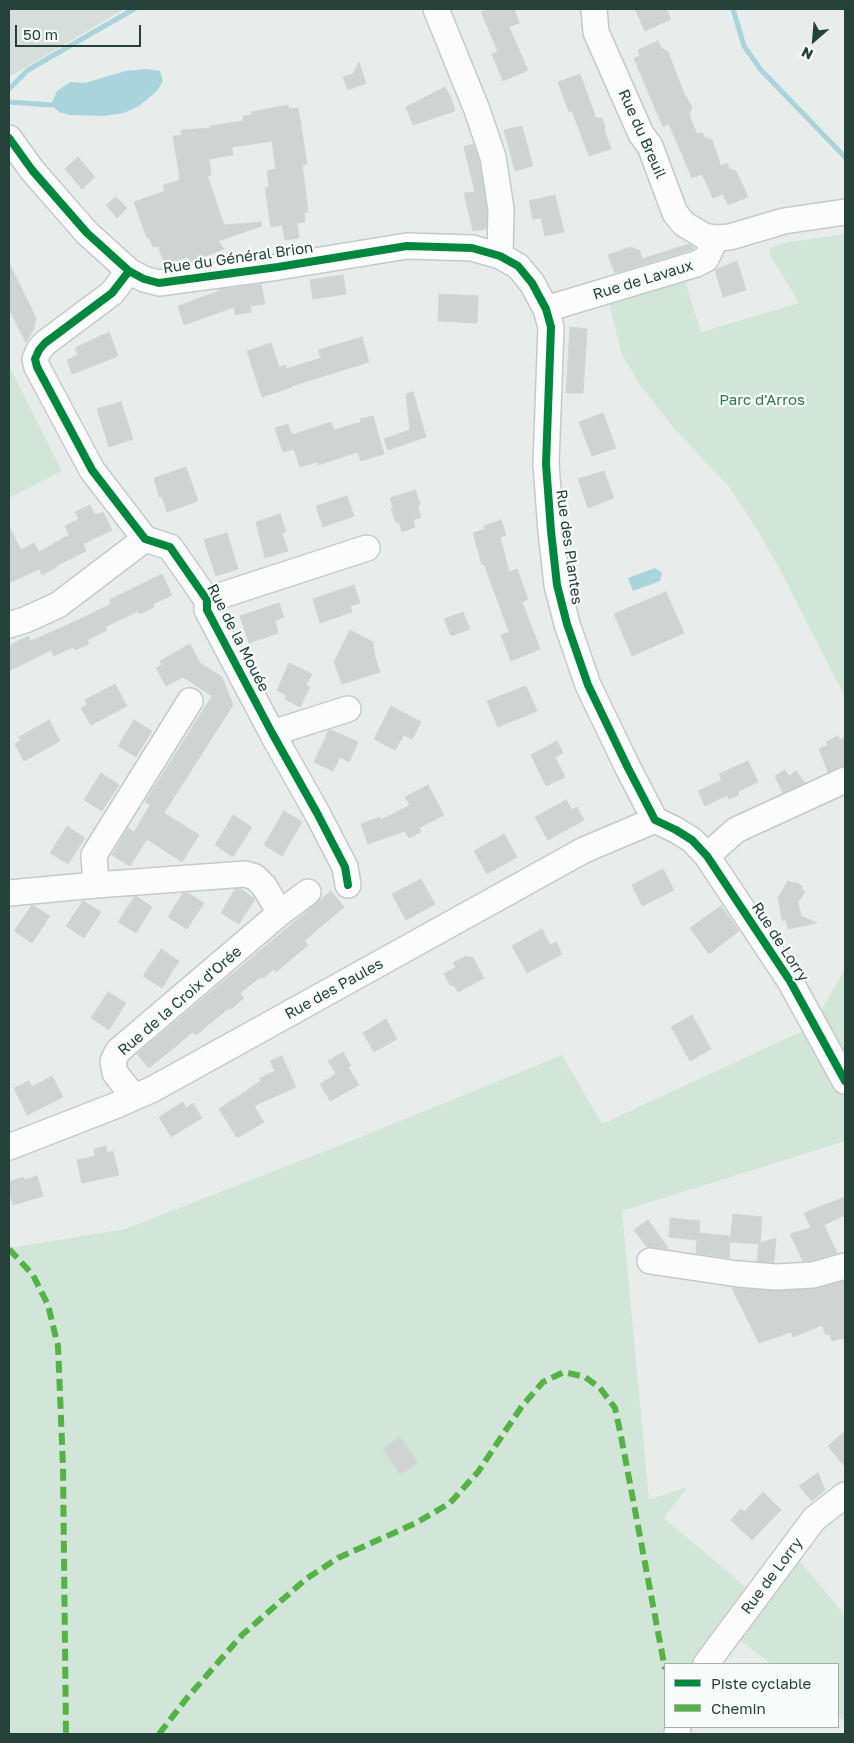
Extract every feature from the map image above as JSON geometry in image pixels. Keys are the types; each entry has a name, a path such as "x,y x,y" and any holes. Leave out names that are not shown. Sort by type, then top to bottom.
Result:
{"street":[{"path":"436,9 477,110 493,157 501,209 500,256"},
{"name":"Rue du Breuil","path":"594,9 596,32 641,134 650,146 674,213 694,231 704,236 716,238"},
{"name":"Rue du Général Brion","path":"9,138 32,170 87,233 129,270 144,279 159,283 278,268 407,246 472,248 500,256"},
{"path":"716,238 730,237 784,221 845,212"},
{"name":"Rue de Lavaux","path":"546,309 696,264 706,259 716,238"},
{"name":"Rue des Plantes","path":"500,256 518,266 532,283 546,309 551,327 547,488 557,585 567,624 588,685 624,761 666,825"},
{"path":"9,625 58,605 145,539 92,470 37,367 36,358 39,350 45,343 112,293 129,270"},
{"name":"Rue de la Mouée","path":"145,539 170,547 207,600 207,610 345,867 348,885"},
{"path":"207,600 367,548"},
{"path":"96,885 94,855 190,701"},
{"path":"272,733 348,709"},
{"path":"706,856 736,830 845,780"},
{"name":"Rue de Lorry","path":"666,825 692,840 706,856 790,981 845,1081"},
{"name":"Rue des Paules","path":"9,1147 153,1089 584,850 666,825"},
{"path":"9,893 245,874 255,877 264,886 280,914"},
{"name":"Rue de la Croix d'Orée","path":"134,1097 115,1073 113,1061 118,1051 308,892"},
{"path":"650,1261 738,1274 776,1277 813,1275 845,1266"},
{"name":"Rue de Lorry","path":"707,1663 814,1519 845,1495"}],"shaded area":[{"path":"9,9 124,9 9,77"}],"green space":[{"name":"Parc d'Arros","path":"845,234 845,696 782,573 750,518 729,487 674,428 641,386 622,355 608,299 683,274 701,332 799,303 769,253 770,248 783,243"},
{"path":"9,365 62,471 9,498"},
{"path":"845,969 845,1053 837,1051 818,1016"},
{"path":"809,1028 845,1097 845,1141 622,1211 649,1500 687,1487 664,1518 748,1589 694,1663 664,1663 664,1728 668,1728 666,1734 9,1734 9,1248 125,1229 351,1141 562,1055 602,1124"},
{"path":"796,1557 845,1615 845,1722 839,1717 839,1663 770,1663 736,1637"}],"water":[{"path":"147,69 160,71 163,81 157,91 139,106 124,113 104,116 70,115 59,112 51,105 57,91 70,82 85,83 125,71"},
{"path":"655,568 662,573 660,581 633,591 628,578"}],"building":[{"path":"489,9 514,9 519,23 509,27 528,70 503,81 492,54 498,52 481,12"},
{"path":"635,9 666,9 671,19 645,31"},
{"path":"658,41 661,48 668,52 684,93 692,107 689,115 697,134 702,132 704,137 712,140 721,166 727,163 729,169 736,171 748,197 728,205 723,194 713,198 702,174 692,178 669,124 663,127 634,58 640,56 638,50"},
{"path":"359,62 366,83 348,90 343,77 353,74"},
{"path":"580,74 596,118 602,118 611,149 589,156 572,111 569,112 558,82"},
{"path":"445,87 455,111 413,125 406,107"},
{"path":"288,105 289,109 298,108 307,164 302,165 308,212 304,213 305,222 297,223 299,238 285,240 282,225 271,227 265,188 269,187 267,171 276,169 272,141 232,147 233,155 209,159 211,175 207,175 224,225 261,222 262,226 218,241 224,249 190,262 188,257 165,264 158,246 153,247 149,238 147,238 134,202 165,191 163,185 180,180 173,136 182,135 181,130 211,128 210,126 243,121 243,116 252,115 251,112"},
{"path":"522,126 533,166 515,171 504,130"},
{"path":"473,144 479,160 487,210 486,229 473,231 464,193 475,192 464,147"},
{"path":"78,157 95,177 82,189 65,169"},
{"path":"555,195 564,232 545,236 541,218 533,219 529,201"},
{"path":"116,197 127,208 117,218 106,205"},
{"path":"689,244 694,249 615,273 608,255 631,247 640,251 642,259"},
{"path":"737,261 746,290 723,297 715,270"},
{"path":"9,263 36,318 34,328 26,343 9,309"},
{"path":"343,275 346,294 313,299 310,280"},
{"path":"261,284 265,304 250,306 251,312 235,315 234,307 184,325 178,306 219,291 219,289"},
{"path":"439,294 478,296 477,323 438,321"},
{"path":"570,327 587,329 583,393 566,393"},
{"path":"109,332 118,356 72,374 67,360 78,355 75,348"},
{"path":"362,337 369,362 262,397 247,351 271,343 279,367 285,365 286,369 321,358 318,350"},
{"path":"413,392 426,437 388,450 384,439 410,430 406,394"},
{"path":"121,402 133,439 109,447 97,409"},
{"path":"603,413 616,448 592,456 579,422"},
{"path":"373,416 384,454 361,461 358,452 318,465 317,462 300,467 294,449 283,452 275,428 288,424 292,435 331,422 334,430 361,422 360,419"},
{"path":"186,467 198,501 167,512 162,497 159,497 154,478"},
{"path":"604,471 614,498 588,508 578,479"},
{"path":"415,490 420,503 418,507 421,517 413,520 415,527 402,532 399,522 396,523 391,509 393,508 390,498"},
{"path":"347,496 354,516 323,527 316,506"},
{"path":"90,505 95,515 103,512 112,530 83,544 86,551 42,575 39,569 9,583 9,526 21,550 34,543 39,552 69,535 65,526 79,519 75,512"},
{"path":"280,514 286,532 282,533 288,551 265,558 256,522"},
{"path":"501,520 506,535 500,537 509,572 517,569 528,599 522,602 540,649 511,661 501,635 509,632 484,564 482,565 473,533 485,529 484,526"},
{"path":"227,533 238,569 216,576 204,540"},
{"path":"162,574 172,595 153,604 154,607 140,614 138,611 105,627 107,630 87,640 89,644 75,650 73,647 54,656 51,650 9,671 9,646 28,636 31,641 78,620 111,604 109,600"},
{"path":"354,585 360,603 350,606 352,612 320,623 313,599"},
{"path":"666,592 684,633 632,656 614,614"},
{"path":"279,603 284,617 275,621 278,633 249,643 240,616"},
{"path":"463,612 470,629 451,636 444,619"},
{"path":"350,630 373,642 380,672 342,684 334,662"},
{"path":"190,644 200,663 222,677 233,705 164,813 199,835 182,862 147,839 130,866 112,855 128,828 134,832 150,805 145,802 212,696 183,677 166,686 156,668 162,665 160,661"},
{"path":"289,663 312,674 306,685 310,687 300,707 285,699 287,696 277,690"},
{"path":"115,684 127,706 91,725 81,708 87,705 85,700"},
{"path":"526,686 537,711 498,727 487,701"},
{"path":"391,706 421,722 412,739 404,735 395,750 374,739"},
{"path":"49,720 60,741 24,761 15,744 21,740 19,737"},
{"path":"134,720 152,731 136,757 118,746"},
{"path":"329,730 358,742 349,762 340,757 333,771 314,762"},
{"path":"838,736 840,740 845,737 845,765 828,772 819,749 828,745 826,742"},
{"path":"557,741 563,753 555,757 565,777 546,786 531,755"},
{"path":"748,761 758,782 739,791 738,795 729,799 727,795 705,806 698,791 722,780 719,774"},
{"path":"785,770 789,776 796,771 805,783 783,793 775,776"},
{"path":"101,773 119,785 102,811 84,800"},
{"path":"428,785 444,815 419,828 421,832 409,838 405,831 368,844 361,824 380,817 381,820 410,805 405,797"},
{"path":"566,800 572,810 577,807 584,820 548,840 535,817"},
{"path":"284,811 302,822 282,856 264,845"},
{"path":"233,815 252,827 233,857 215,845"},
{"path":"67,826 85,838 68,864 50,853"},
{"path":"504,834 517,857 487,874 474,851"},
{"path":"663,869 674,890 642,906 632,885"},
{"path":"421,879 435,904 406,920 392,894"},
{"path":"788,881 802,886 802,890 805,892 798,902 801,916 817,923 788,929 786,920 782,920 778,898"},
{"path":"235,889 241,889 255,899 239,924 221,913"},
{"path":"331,891 344,907 304,941 308,945 276,972 274,969 265,977 259,978 240,993 244,998 231,1009 229,1008 196,1035 193,1032 149,1068 137,1054"},
{"path":"183,893 188,893 204,903 187,929 168,917"},
{"path":"136,896 152,907 136,933 118,922"},
{"path":"83,901 101,912 84,938 66,926"},
{"path":"32,905 50,916 32,943 14,931"},
{"path":"721,906 739,931 709,954 690,928"},
{"path":"542,929 550,945 556,942 562,954 527,973 512,946"},
{"path":"161,949 179,961 162,988 143,976"},
{"path":"466,956 473,958 484,978 458,992 454,986 450,985 444,974 456,967 453,963"},
{"path":"108,992 126,1003 109,1030 91,1018"},
{"path":"692,1015 711,1049 690,1061 671,1027"},
{"path":"386,1019 397,1039 374,1052 363,1033"},
{"path":"343,1052 351,1066 348,1067 359,1085 330,1101 320,1084 336,1074 328,1061"},
{"path":"282,1056 296,1087 254,1106 264,1122 237,1138 219,1109 261,1081 260,1078 275,1071 270,1061"},
{"path":"52,1076 63,1097 27,1115 14,1088 29,1081 32,1087"},
{"path":"183,1102 186,1108 193,1103 202,1118 171,1137 159,1117"},
{"path":"106,1146 107,1153 113,1151 119,1175 82,1183 77,1160 95,1156 94,1149"},
{"path":"37,1176 43,1196 13,1205 9,1191 9,1182 23,1177 24,1180"},
{"path":"845,1197 845,1215 824,1225 837,1253 811,1261 803,1261 790,1234 811,1228 804,1213"},
{"path":"733,1214 762,1217 760,1243 776,1238 774,1262 757,1261 759,1244 730,1242"},
{"path":"670,1218 700,1221 699,1233 730,1236 729,1258 696,1253 697,1240 669,1237"},
{"path":"648,1220 668,1249 647,1247 634,1230"},
{"path":"845,1281 845,1338 832,1341 829,1334 826,1335 822,1325 793,1337 791,1332 759,1343 732,1288 775,1291 814,1289"},
{"path":"845,1431 845,1467 828,1446"},
{"path":"400,1437 418,1463 400,1474 383,1449"},
{"path":"818,1473 825,1490 812,1501 799,1486"},
{"path":"763,1492 781,1510 752,1540 731,1520 741,1509 744,1512"}],"waterway":[{"path":"9,89 28,70 134,9"},
{"path":"733,9 744,46 761,70 845,157"},
{"path":"9,102 51,105"}],"marked path":[{"path":"9,1249 33,1275 48,1305 58,1346 63,1466 66,1734"},
{"path":"159,1734 187,1698 242,1635 306,1579 338,1558 416,1523 450,1503 478,1472 522,1406 543,1382 564,1372 585,1377 600,1388 615,1408 664,1664"}],"cycle path":[{"path":"9,138 32,170 87,233 129,271 144,279 159,283 278,267 407,246 472,248 500,256 518,266 532,283 546,309 551,327 546,464 551,531 557,585 567,624 588,685 655,820 692,840 707,856 790,981 845,1081"},
{"path":"129,271 112,293 45,343 35,359 37,367 92,470 145,539 170,547 207,600 207,610 345,867 348,885"}]}
